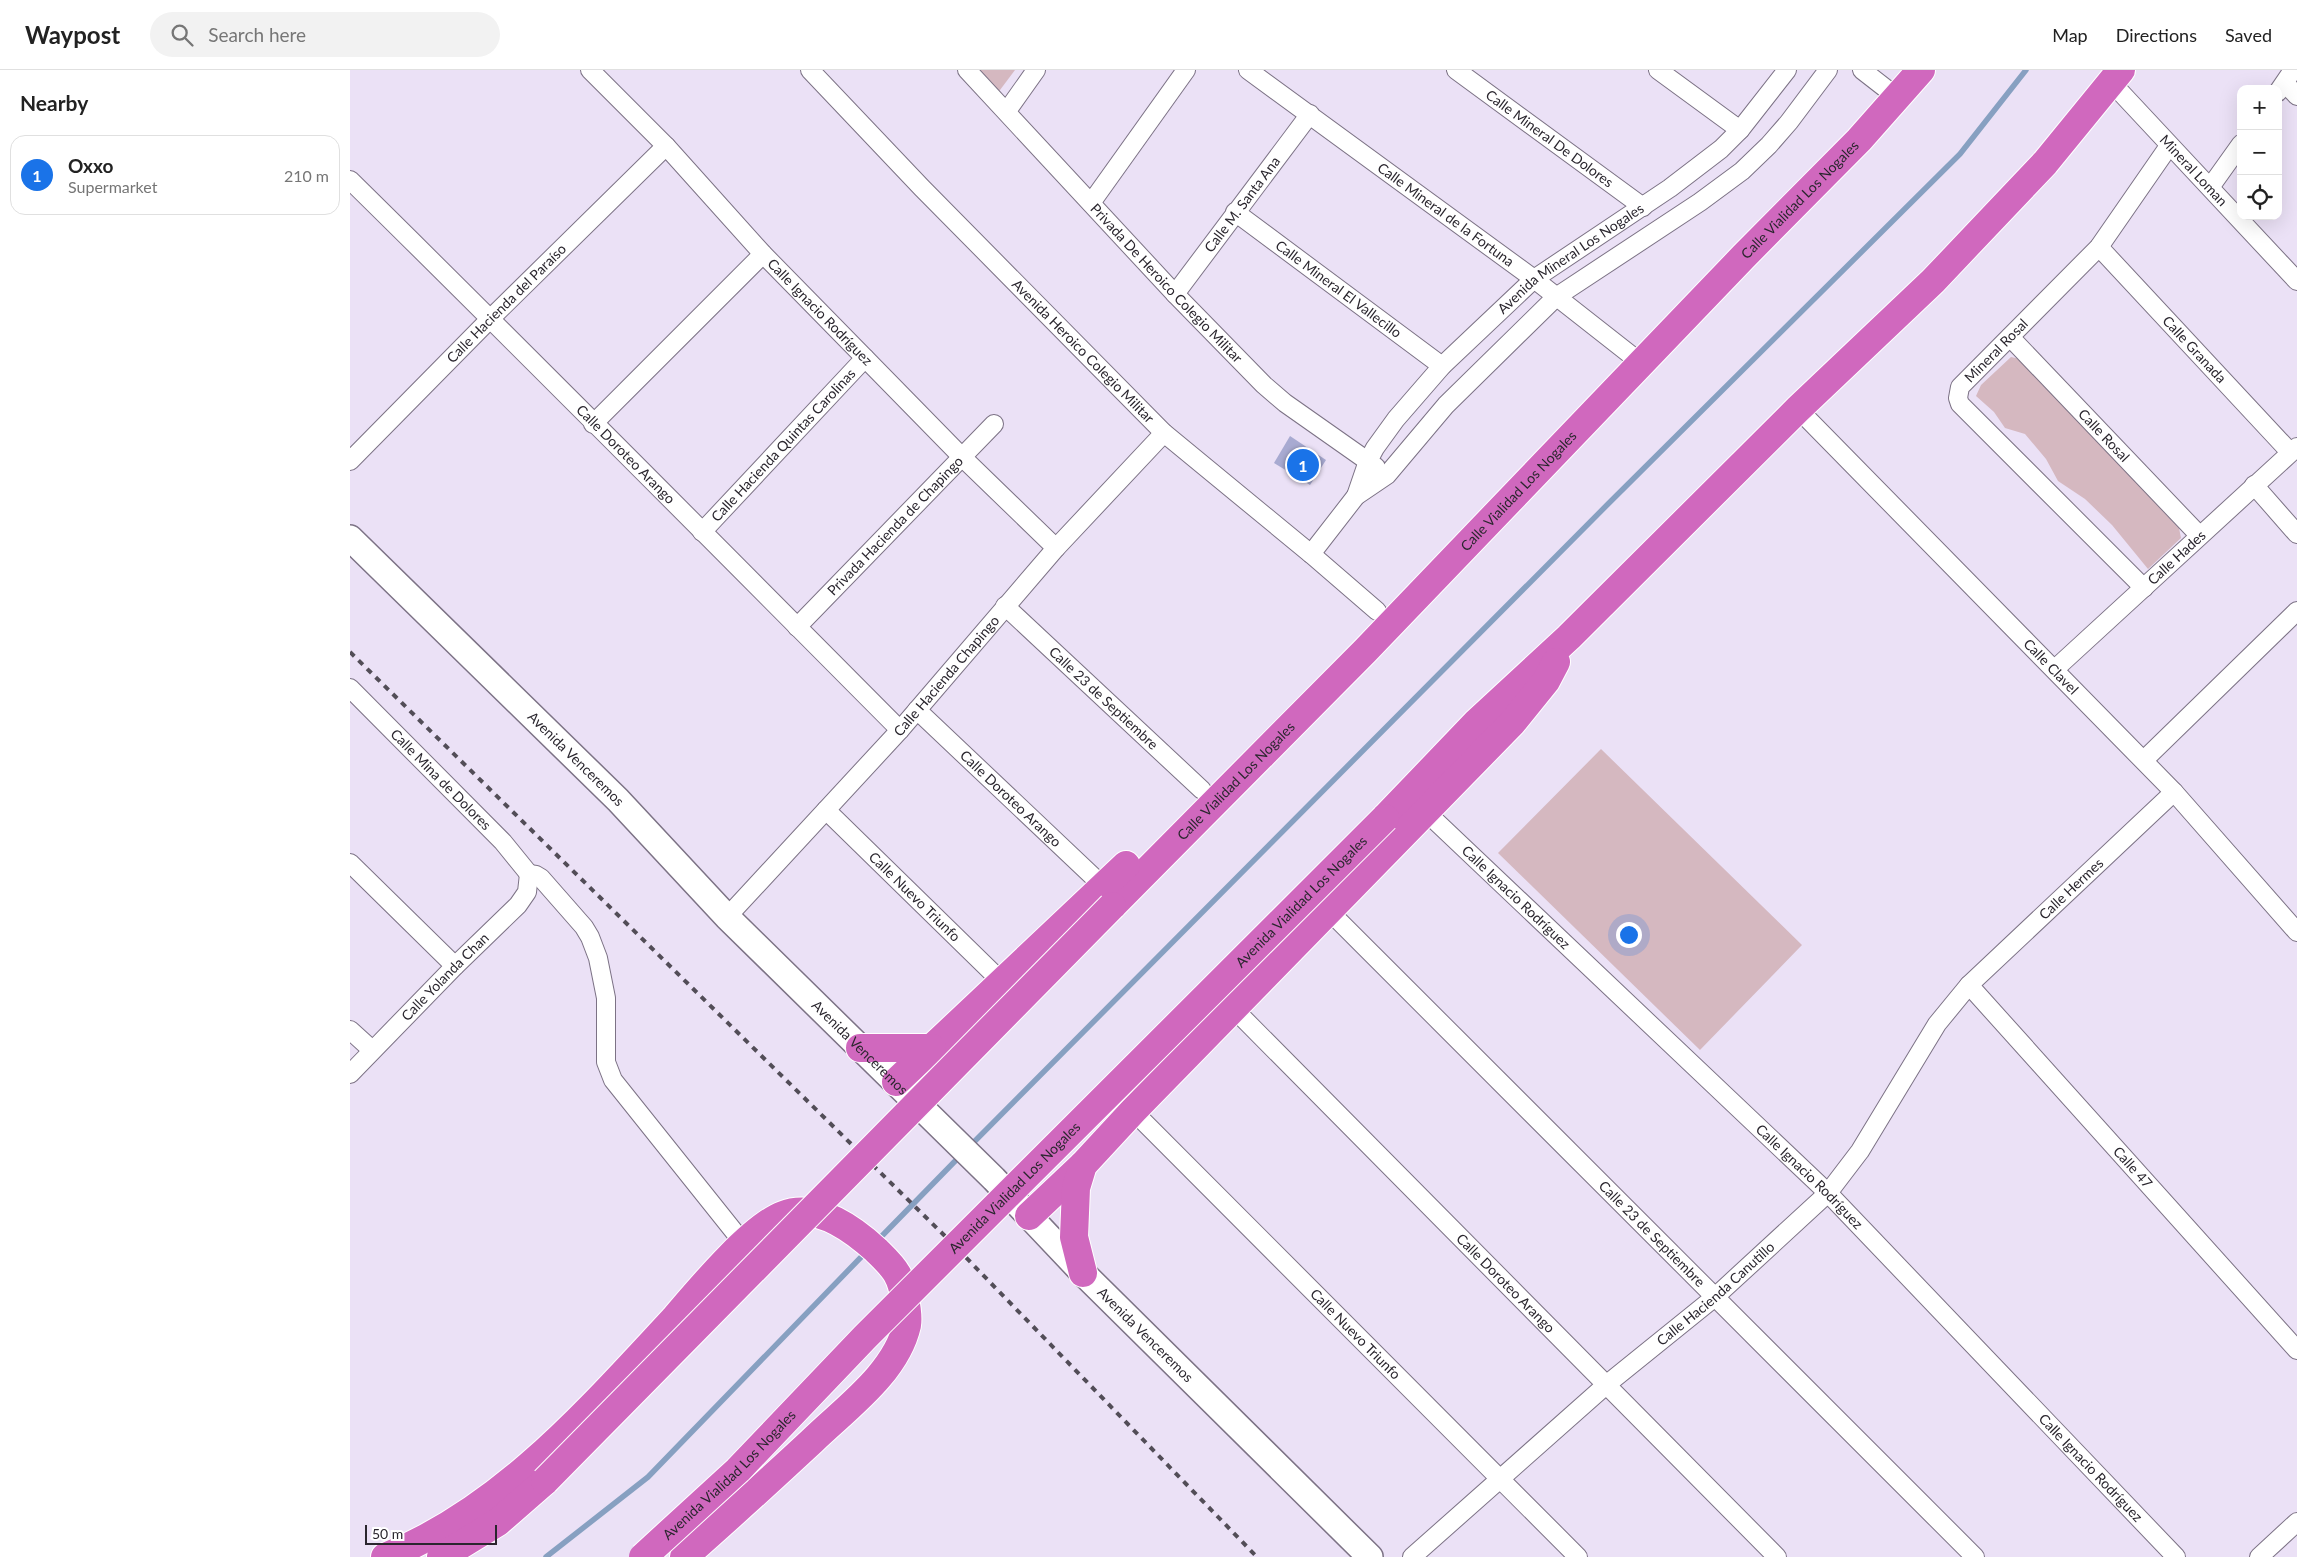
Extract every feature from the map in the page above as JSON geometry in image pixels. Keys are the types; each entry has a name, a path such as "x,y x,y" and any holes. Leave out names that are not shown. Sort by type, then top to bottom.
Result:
{"highway":[{"name":"Calle Vialidad Los Nogales","path":"1108,896 1365,651 1898,98 1921,70"},
{"path":"1029,1216 1083,1165 1328,910 1426,812 1528,704 1546,681 1569,637 2012,200 2045,163 2116,76"},
{"path":"441,1557 498,1522 545,1481 1108,896 1202,790 1377,612 1419,571 1511,499"},
{"name":"Avenida Vialidad Los Nogales","path":"643,1557 738,1470 865,1337 1385,818 1477,722 1569,637"},
{"path":"896,1082 1002,982 1108,896"},
{"path":"860,1048 932,1048"},
{"path":"1083,1165 1076,1188 1074,1237 1083,1273"},
{"path":"385,1557 400,1551 468,1513 531,1464 604,1394 744,1244 766,1223 784,1214 802,1210 831,1219 854,1231 897,1274 908,1316 901,1344 886,1368 863,1392 765,1485 684,1557"}],"street":[{"name":"Calle Ignacio Rodríguez","path":"590,70 666,146 763,254 961,456 1056,548"},
{"name":"Avenida Heroico Colegio Militar","path":"810,70 922,188 1164,433 1311,554 1377,612"},
{"name":"Privada De Heroico Colegio Militar","path":"967,70 1175,294 1271,392 1387,475"},
{"path":"1006,111 1036,70"},
{"path":"1091,203 1186,70"},
{"name":"Calle Mineral de la Fortuna","path":"1248,70 1534,279 1641,363"},
{"name":"Calle Mineral De Dolores","path":"1456,70 1643,207"},
{"path":"1658,70 1740,130"},
{"name":"Avenida Mineral Los Nogales","path":"1356,496 1368,461 1396,419 1442,366 1534,279 1643,207 1698,167 1740,130 1788,70"},
{"path":"1311,554 1356,496 1387,475 1446,405 1556,297 1700,202 1742,171 1789,122 1828,70"},
{"path":"1862,70 1898,98"},
{"name":"Mineral Loman","path":"2116,76 2169,146 2211,186 2297,281"},
{"path":"2285,82 2297,96"},
{"name":"Calle M. Santa Ana","path":"1175,294 1310,114"},
{"name":"Calle Hacienda del Paraíso","path":"350,461 491,318 666,146"},
{"name":"Mineral Rosal","path":"2144,588 1960,404 1958,398 1960,387 2099,247 2169,146"},
{"path":"2211,186 2237,150"},
{"name":"Calle Doroteo Arango","path":"350,180 491,318 594,424 900,730"},
{"name":"Calle Mineral El Vallecillo","path":"1235,212 1442,366"},
{"name":"Calle Granada","path":"2099,247 2294,449"},
{"path":"594,424 763,254"},
{"name":"Calle Rosal","path":"2010,337 2199,536"},
{"name":"Calle Hacienda Quintas Carolinas","path":"702,532 865,358"},
{"name":"Calle Clavel","path":"1798,409 2144,760 2297,932"},
{"name":"Privada Hacienda de Chapingo","path":"797,627 994,424"},
{"name":"Calle Hacienda Chapingo","path":"727,917 918,710 1056,548 1164,433"},
{"name":"Calle Hades","path":"2056,669 2294,449"},
{"path":"2254,485 2297,534"},
{"name":"Avenida Venceremos","path":"350,538 618,800 727,917 937,1122 1083,1273 1370,1557"},
{"name":"Calle 23 de Septiembre","path":"1005,606 1202,790"},
{"path":"2144,760 2297,611"},
{"name":"Calle Mina de Dolores","path":"350,688 504,842 529,874 541,878 590,936 598,958 606,998 606,1062 613,1080 744,1244"},
{"name":"Calle Doroteo Arango","path":"918,710 1108,896"},
{"name":"Calle Hermes","path":"1969,985 2174,792"},
{"name":"Calle Nuevo Triunfo","path":"826,810 1002,982"},
{"name":"Calle Ignacio Rodríguez","path":"1426,812 1828,1193 2176,1557"},
{"path":"350,863 455,966"},
{"name":"Calle Yolanda Chan","path":"350,1074 455,966 518,905 527,892 529,874"},
{"name":"Calle 23 de Septiembre","path":"1328,910 1975,1557"},
{"name":"Calle Hacienda Canutillo","path":"1412,1557 1606,1385 1715,1297 1828,1193 1860,1151 1937,1024 1969,985"},
{"name":"Calle 47","path":"1969,985 2297,1350"},
{"name":"Calle Doroteo Arango","path":"1234,1009 1777,1557"},
{"path":"350,1030 372,1050"},
{"name":"Calle Nuevo Triunfo","path":"1133,1111 1578,1557"},
{"path":"2259,1557 2297,1522"}],"shaded area":[{"path":"975,70 1015,70 997,94"},
{"path":"2011,357 2020,359 2179,528 2181,538 2148,569 2112,525 2085,499 2058,481 2046,459 2025,434 2005,428 1994,412 1976,396 1981,385"},
{"path":"1601,749 1802,945 1700,1050 1498,853"}],"building":[{"path":"1290,436 1326,460 1310,485 1274,463"}],"waterway":[{"path":"969,1147 1609,503 1960,154 2026,70"},
{"path":"876,1242 961,1155"},
{"path":"546,1557 648,1477 866,1252"}],"railway":[{"path":"350,652 949,1240 1257,1557"}],"place":[{"name":"Oxxo","path":"1303,465"}]}
